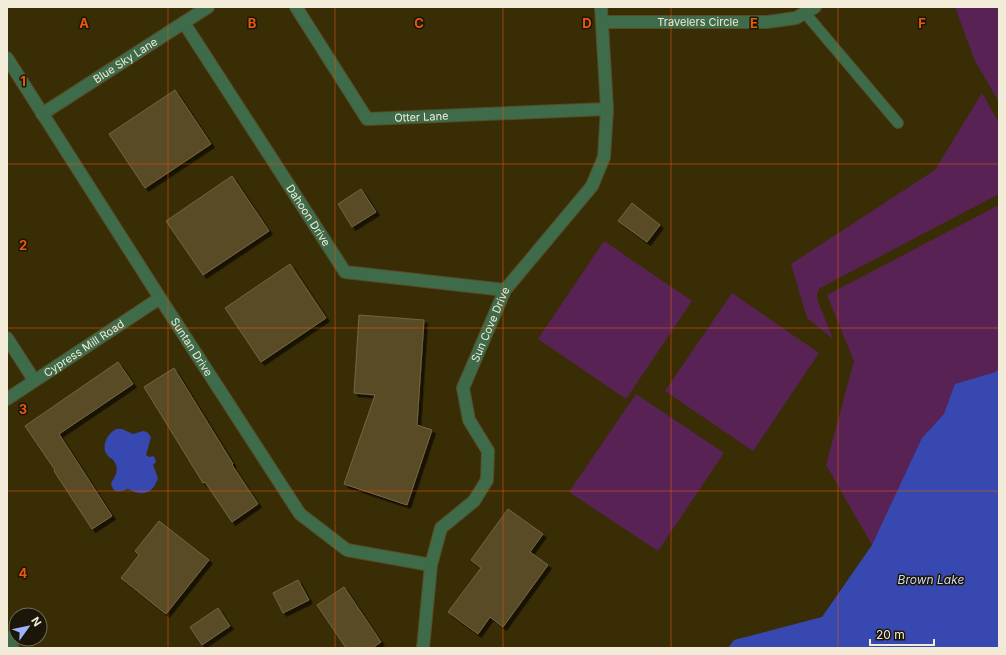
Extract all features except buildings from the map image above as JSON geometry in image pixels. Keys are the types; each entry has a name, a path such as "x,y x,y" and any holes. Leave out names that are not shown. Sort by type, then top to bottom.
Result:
{"street":[{"name":"Blue Sky Lane","path":"42,114 208,7"},
{"name":"Otter Lane","path":"296,7 368,119 607,109"},
{"name":"Sun Cove Drive","path":"423,648 431,565 441,528 474,501 487,480 488,451 469,420 463,388 505,290 592,186 604,157 607,109 601,7"},
{"path":"791,7 805,13"},
{"name":"Travelers Circle","path":"602,22 767,22 805,13"},
{"name":"Dahoon Drive","path":"184,23 345,272 505,290"},
{"name":"Suntan Drive","path":"7,58 300,514 347,550 431,565"},
{"name":"Cypress Mill Road","path":"7,398 160,298"},
{"path":"7,338 34,380"},
{"path":"7,638 13,648"}],"lane":[{"path":"805,13 898,123"}],"shaded area":[{"path":"955,7 999,7 999,102 974,59"},
{"path":"982,93 999,123 999,194 820,288 817,293 817,299 833,339 807,318 791,264 935,170"},
{"path":"999,205 999,564 872,545 826,465 854,361 827,295"},
{"path":"604,241 692,301 626,399 538,339"},
{"path":"732,293 819,353 753,451 665,391"},
{"path":"636,394 724,453 658,551 569,492"}],"water":[{"name":"Brown Lake","path":"999,368 999,648 728,648 734,640 822,617 872,545 922,438 944,414 955,384 996,372"},
{"path":"116,429 122,429 133,434 143,431 147,432 151,437 146,455 149,457 153,456 155,458 156,462 153,465 158,478 150,491 138,493 128,489 115,491 113,489 111,483 116,475 117,469 113,459 108,457 105,445 107,437"}]}
